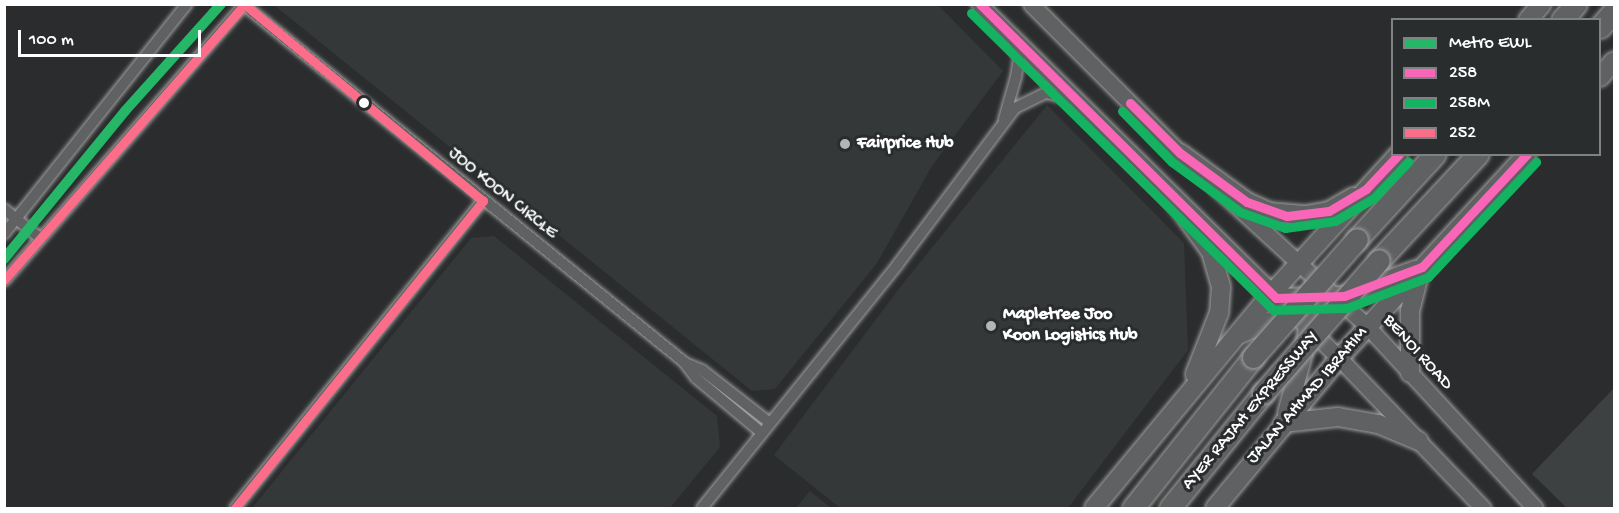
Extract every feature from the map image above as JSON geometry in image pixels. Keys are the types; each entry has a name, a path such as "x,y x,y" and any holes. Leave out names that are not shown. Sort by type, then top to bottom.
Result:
{"highway":[{"path":"1564,18 1576,4"},
{"path":"1601,25 1614,11"},
{"name":"AYER RAJAH EXPRESSWAY","path":"1132,508 1253,357 1434,156"},
{"name":"AYER RAJAH EXPRESSWAY","path":"1170,508 1263,393 1379,260 1476,156"}],"main road":[{"path":"979,4 1169,194 1339,358 1483,508"},
{"name":"BENOI ROAD","path":"1031,4 1179,153 1299,264 1323,298 1368,327 1535,508"},
{"path":"1530,18 1542,4"},
{"path":"1601,75 1614,61"},
{"path":"1179,153 1247,202 1287,216 1329,210 1366,189"},
{"path":"1094,508 1236,336 1397,156"},
{"name":"JALAN AHMAD IBRAHIM","path":"1215,508 1339,358 1525,156"},
{"path":"1169,194 1211,252 1221,287 1213,334 1186,395"},
{"path":"1344,214 1333,238 1315,335 1283,423 1338,417 1378,424 1419,441"},
{"path":"1236,336 1323,298 1379,286 1422,267"},
{"path":"1410,373 1410,311 1422,267"},
{"path":"1274,295 1323,298"}],"street":[{"path":"4,234 187,4"},
{"name":"JOO KOON CIRCLE","path":"4,281 244,5 684,362 696,378 762,433"},
{"path":"1003,123 1017,77 1019,57 1014,38"},
{"path":"702,508 898,264 1015,108 1036,96 1058,94 1075,100"},
{"path":"235,508 483,201"},
{"path":"4,209 40,238"},
{"name":"JOO KOON CIRCLE","path":"684,362 702,370 770,423"}],"shaded area":[{"path":"274,5 938,5 1003,71 932,166 877,263 775,389 752,391"},
{"name":"Mapletree Joo Koon Logistics Hub","path":"1047,105 1184,243 1188,350 1068,508 840,508 774,455 901,286"},
{"path":"494,236 717,416 720,447 670,508 252,508 471,238"},
{"path":"1614,388 1614,508 1567,508 1532,474"},
{"path":"810,491 831,508 796,508"}],"metro line":[{"name":"EWL","path":"4,259 125,111 221,4"}],"transit line":[{"name":"252","path":"235,508 483,201 244,4"},
{"name":"252","path":"4,280 245,4"},
{"name":"258","path":"980,4 1276,298 1344,296 1422,267 1525,156"},
{"name":"258M","path":"971,13 1273,310 1347,308 1428,277 1536,162"},
{"name":"258","path":"1130,103 1180,153 1247,202 1287,216 1329,211 1366,189 1397,156"},
{"name":"258M","path":"1122,111 1172,162 1240,212 1285,228 1335,221 1374,198 1408,162"}],"place":[{"name":"Fairprice Hub","path":"845,144"},
{"name":"Mapletree Joo Koon Logistics Hub","path":"991,326"}]}
